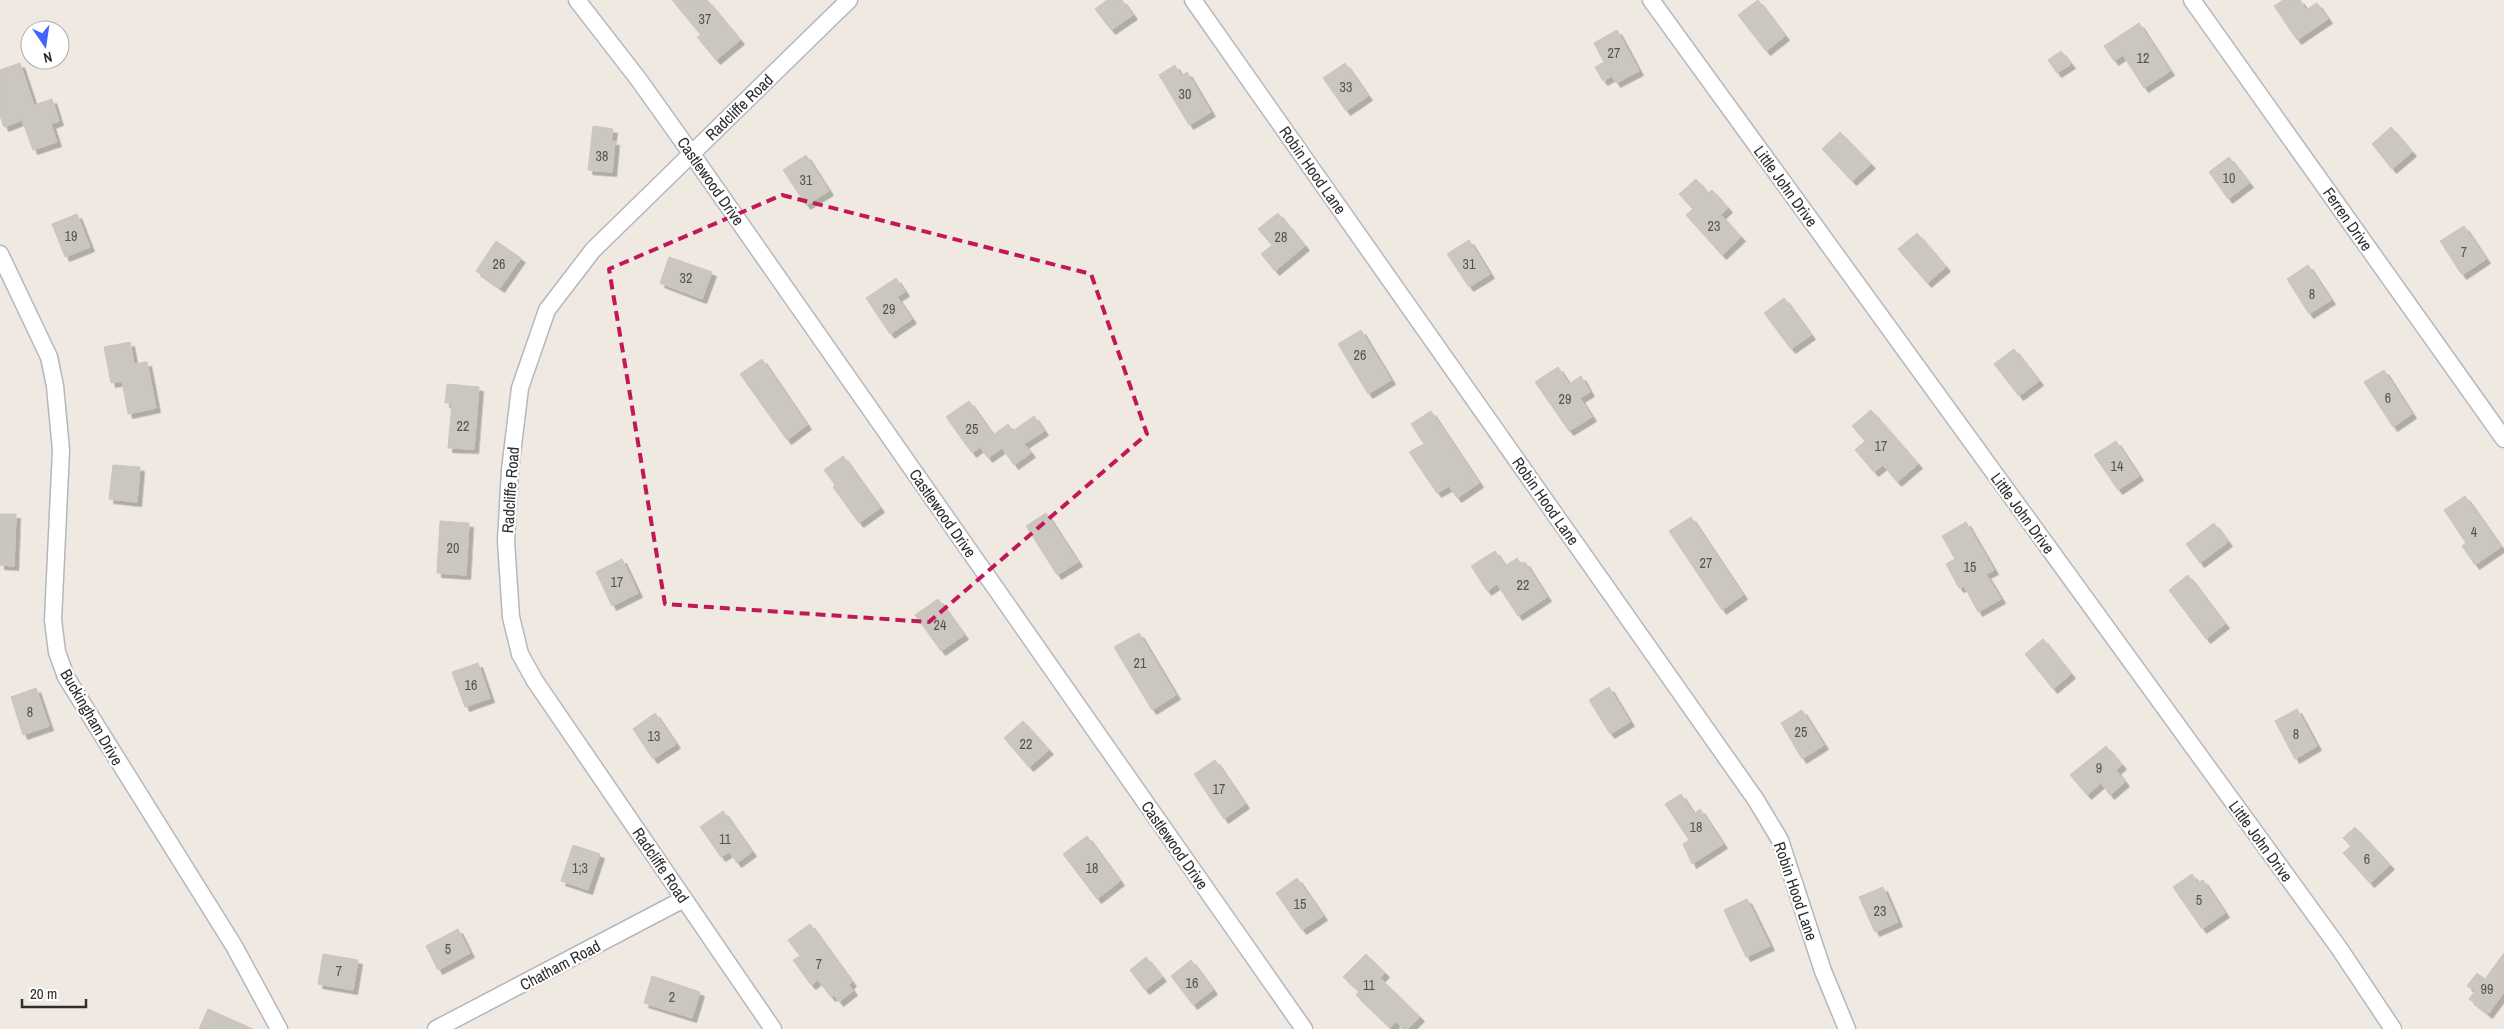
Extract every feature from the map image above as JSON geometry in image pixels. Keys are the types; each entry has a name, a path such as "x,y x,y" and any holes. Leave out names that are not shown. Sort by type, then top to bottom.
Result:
{"street":[{"name":"Castlewood Drive","path":"577,0 639,80 691,153 1304,1029"},
{"name":"Radcliffe Road","path":"773,1029 535,681 520,654 511,617 506,542 510,470 520,388 547,310 593,250 849,0"},
{"name":"Robin Hood Lane","path":"1193,0 1756,800 1780,840 1823,971 1847,1029"},
{"name":"Little John Drive","path":"1651,0 2339,948 2392,1029"},
{"name":"Ferren Drive","path":"2192,0 2504,439"},
{"name":"Buckingham Drive","path":"0,254 49,357 55,386 60,425 61,466 53,620 57,652 66,677 234,946 279,1029"},
{"name":"Chatham Road","path":"436,1029 684,899"}],"highlighted area":[{"path":"782,195 1091,274 1147,434 929,622 665,604 609,269"}],"building":[{"path":"672,0 707,0 740,40 716,60 697,37 701,35"},
{"path":"1107,0 1122,0 1133,15 1111,30 1095,9"},
{"path":"1758,0 1785,36 1766,51 1738,15"},
{"path":"2283,0 2300,0 2306,10 2317,3 2328,19 2297,40 2274,6"},
{"path":"2139,23 2170,71 2144,88 2123,55 2114,61 2104,46"},
{"path":"1617,30 1639,71 1616,83 1612,76 1603,81 1595,67 1604,62 1594,43"},
{"path":"2061,51 2071,64 2057,73 2048,60"},
{"path":"20,63 20,70 22,70 34,105 52,99 59,121 51,124 57,142 33,150 22,120 4,127 0,116 0,70"},
{"path":"1345,63 1368,96 1346,111 1323,78"},
{"path":"1175,65 1181,76 1187,72 1211,112 1189,125 1159,75"},
{"path":"593,126 613,129 611,141 615,141 612,172 588,170"},
{"path":"2391,127 2412,152 2392,169 2372,144"},
{"path":"1840,132 1871,164 1852,181 1822,149"},
{"path":"806,155 829,191 806,205 783,170"},
{"path":"2229,157 2249,183 2228,199 2209,172"},
{"path":"1696,179 1708,193 1712,190 1728,208 1721,215 1741,237 1722,255 1686,215 1693,209 1679,194"},
{"path":"1278,213 1305,246 1275,271 1261,254 1272,245 1258,229"},
{"path":"77,214 90,247 65,257 52,224"},
{"path":"2464,226 2486,259 2462,275 2440,241"},
{"path":"1917,233 1946,267 1927,283 1898,249"},
{"path":"1469,240 1490,274 1469,287 1447,254"},
{"path":"496,241 521,258 500,288 476,271"},
{"path":"669,257 712,272 702,299 660,283"},
{"path":"2308,265 2331,300 2309,314 2287,279"},
{"path":"896,278 905,292 897,297 912,319 890,334 866,298"},
{"path":"1784,298 1811,335 1791,349 1764,313"},
{"path":"1361,330 1391,380 1368,394 1338,344"},
{"path":"130,342 134,364 147,362 156,408 128,414 122,381 111,383 104,347"},
{"path":"2014,349 2039,381 2019,396 1994,364"},
{"path":"762,359 807,425 787,440 740,374"},
{"path":"1558,367 1569,384 1581,376 1590,392 1580,398 1592,417 1569,431 1535,382"},
{"path":"2384,370 2412,414 2393,427 2364,382"},
{"path":"447,384 479,387 474,449 448,448 452,403 445,403"},
{"path":"969,401 993,435 1008,424 1013,431 1034,416 1044,431 1024,444 1031,453 1014,465 1002,448 988,458 980,447 972,453 946,417"},
{"path":"1871,410 1918,464 1897,482 1883,465 1874,472 1855,450 1865,441 1852,426"},
{"path":"1431,411 1479,483 1457,498 1449,486 1437,493 1409,452 1424,444 1411,424"},
{"path":"2116,441 2139,476 2118,490 2094,455"},
{"path":"843,456 880,508 859,523 833,487 835,485 824,470"},
{"path":"113,465 140,467 137,502 109,499"},
{"path":"2465,496 2501,547 2475,565 2462,546 2466,543 2444,510"},
{"path":"1046,513 1078,562 1057,575 1026,526"},
{"path":"0,514 16,514 14,566 0,565"},
{"path":"1691,517 1743,595 1722,610 1669,531"},
{"path":"440,521 469,523 466,575 437,573"},
{"path":"1966,522 1994,570 1986,574 2001,599 1978,612 1964,586 1959,588 1946,564 1955,559 1942,536"},
{"path":"2214,523 2228,542 2200,563 2186,544"},
{"path":"1495,551 1505,566 1517,558 1521,564 1525,562 1547,597 1518,616 1497,584 1487,591 1471,566"},
{"path":"622,559 638,593 612,606 596,572"},
{"path":"2188,575 2225,624 2206,639 2169,590"},
{"path":"938,599 964,635 941,651 915,615"},
{"path":"1139,633 1176,695 1152,710 1114,647"},
{"path":"2043,639 2071,674 2053,689 2025,654"},
{"path":"478,663 490,698 465,707 452,672"},
{"path":"1609,687 1630,722 1610,734 1589,700"},
{"path":"36,688 49,726 23,735 11,697"},
{"path":"2297,709 2317,746 2295,759 2275,721"},
{"path":"1802,710 1824,745 1802,759 1781,723"},
{"path":"655,713 676,744 653,759 633,729"},
{"path":"1023,721 1049,750 1029,767 1004,738"},
{"path":"2106,746 2122,765 2116,770 2125,782 2110,795 2101,783 2087,795 2070,775"},
{"path":"1215,760 1245,804 1224,819 1194,774"},
{"path":"1681,794 1694,814 1700,809 1723,844 1692,864 1683,844 1689,840 1665,804"},
{"path":"723,811 752,852 737,863 729,852 721,857 700,827"},
{"path":"2355,827 2390,865 2370,883 2343,853 2351,846 2343,838"},
{"path":"1087,836 1120,881 1097,899 1063,854"},
{"path":"573,845 600,854 588,890 561,881"},
{"path":"2192,874 2198,883 2203,880 2225,913 2202,929 2173,887"},
{"path":"1297,878 1323,916 1302,930 1276,893"},
{"path":"1883,887 1898,922 1875,932 1859,897"},
{"path":"1747,899 1770,946 1746,957 1724,910"},
{"path":"810,924 852,982 849,985 853,991 839,1002 834,995 831,997 818,980 811,985 793,960 800,956 788,940"},
{"path":"458,929 470,953 438,970 426,946"},
{"path":"2504,953 2504,992 2488,1014 2469,999 2475,991 2467,986 2477,973 2485,979"},
{"path":"323,954 358,960 353,990 318,984"},
{"path":"1366,954 1385,973 1380,978 1420,1017 1408,1029 1403,1029 1396,1022 1390,1028 1356,995 1359,991 1343,977"},
{"path":"1146,957 1162,977 1145,990 1130,970"},
{"path":"1191,960 1213,990 1193,1005 1171,976"},
{"path":"652,976 700,992 692,1018 644,1003"},
{"path":"208,1009 253,1029 199,1029"}]}
